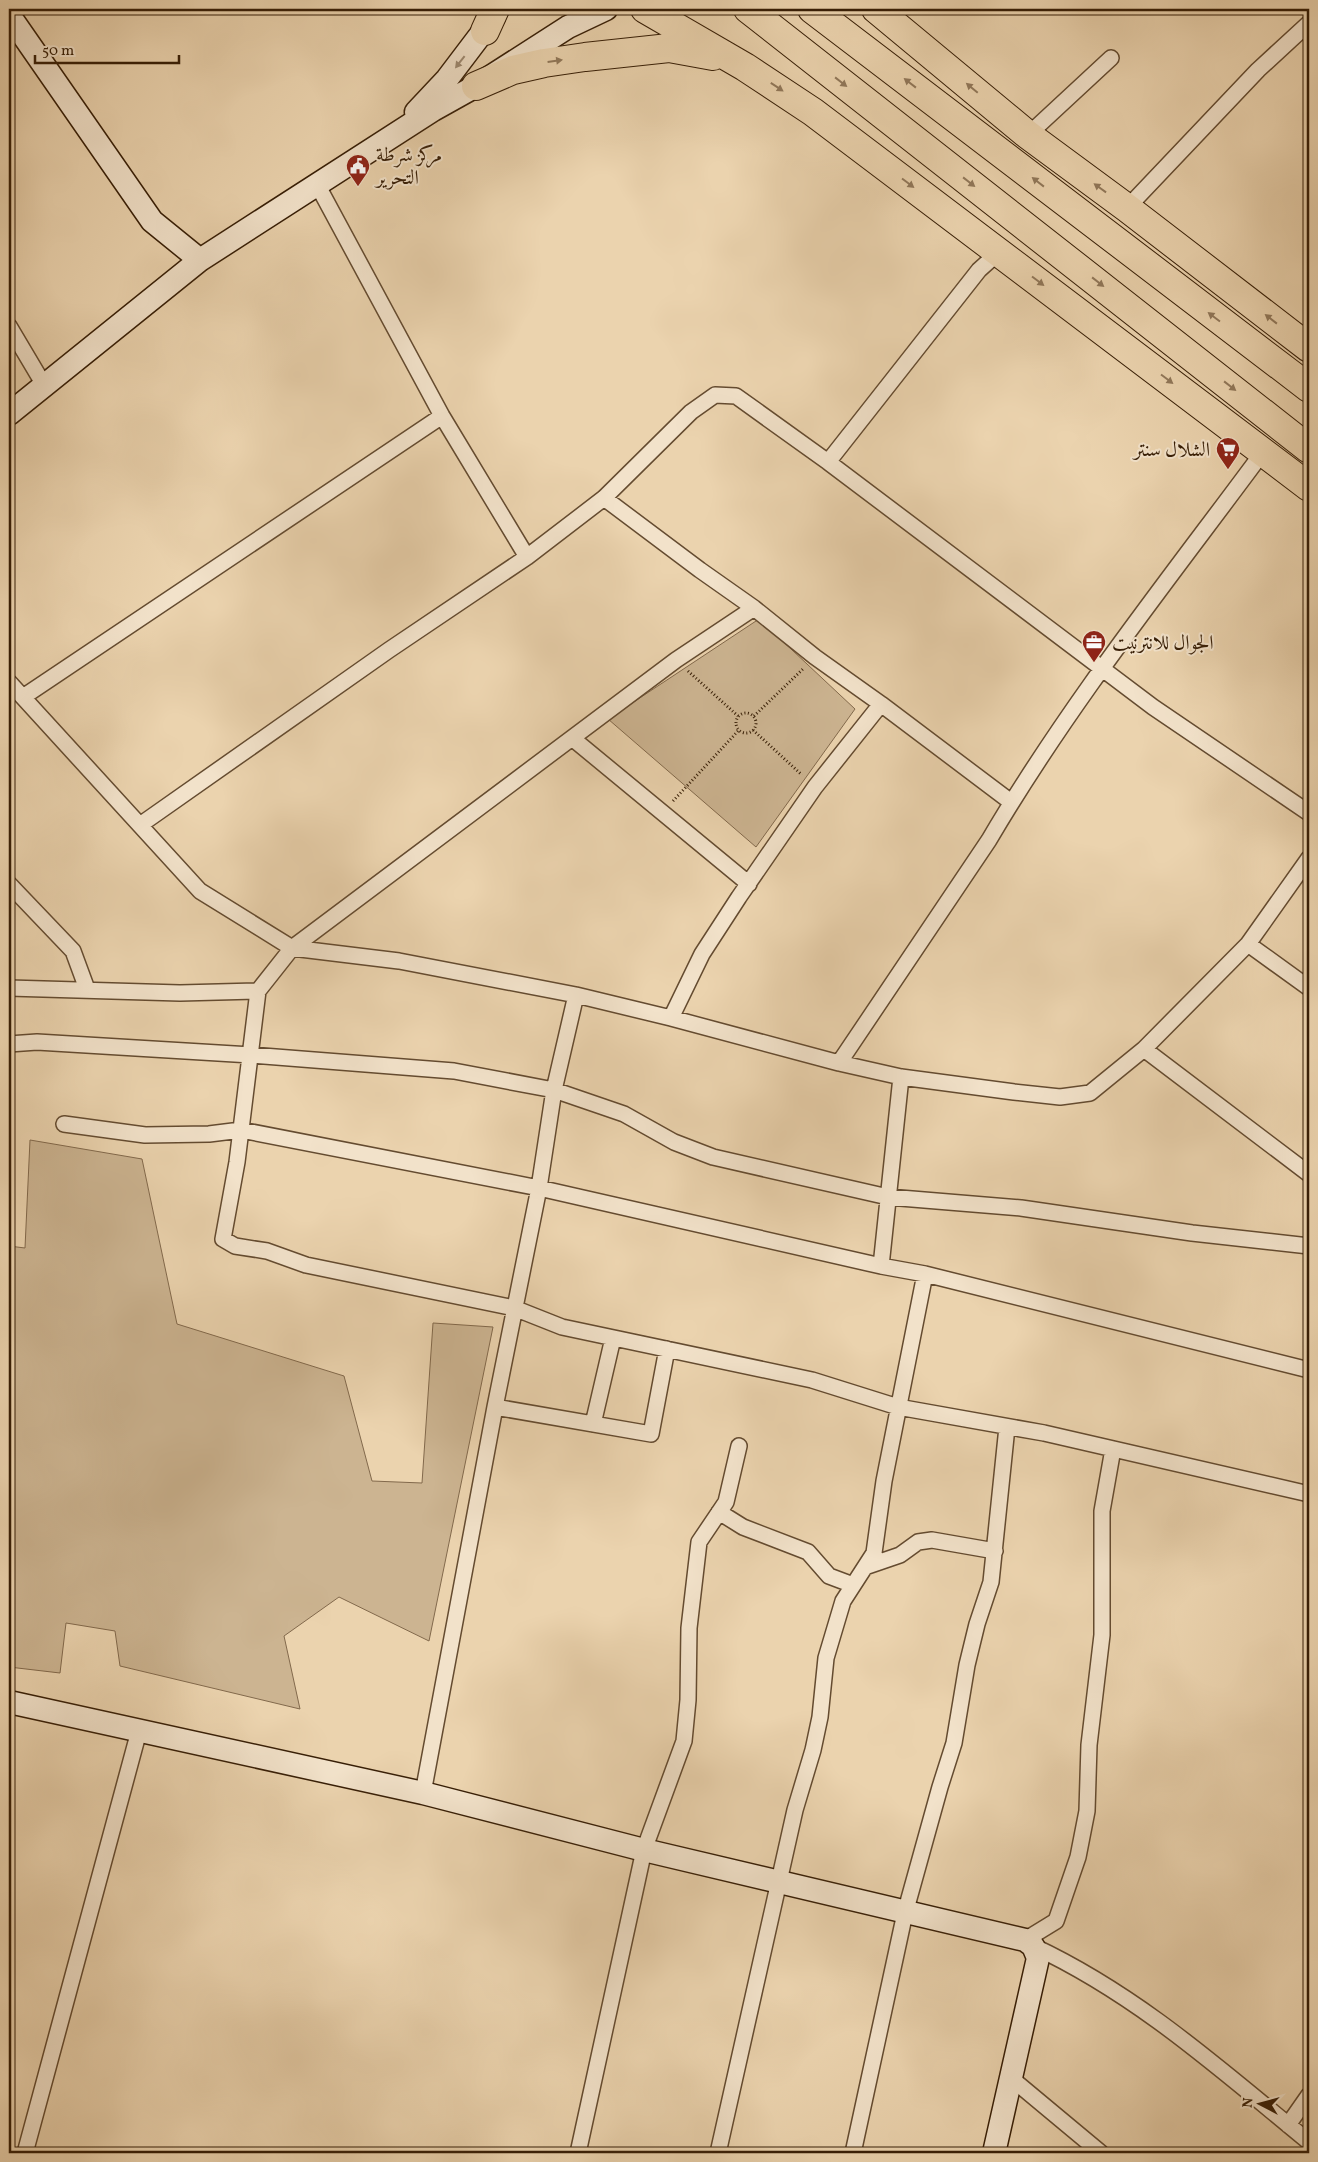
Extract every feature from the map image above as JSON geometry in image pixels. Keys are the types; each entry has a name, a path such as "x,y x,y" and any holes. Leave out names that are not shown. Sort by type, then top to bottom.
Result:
{"highway":[{"path":"644,9 744,67 813,112 1309,487"},
{"path":"748,9 1137,312 1309,449"},
{"path":"812,9 1309,388"},
{"path":"883,13 1028,135 1127,208 1309,348"},
{"path":"476,86 513,70 544,62 668,48 712,56 744,67"}],"street":[{"path":"9,414 200,260 318,186 388,139 568,27 606,9"},
{"path":"9,14 152,221 200,260"},
{"path":"388,139 447,79 493,16"},
{"path":"1127,208 1258,70 1309,23"},
{"path":"1028,135 1111,58"},
{"path":"318,186 442,416 527,557"},
{"path":"828,462 980,270 999,252"},
{"path":"9,326 44,385"},
{"path":"140,825 389,650 527,557 604,498 691,412 715,396 736,396 828,462 1102,670 1231,761 1309,813"},
{"path":"23,697 442,416"},
{"path":"839,1063 978,855 1011,802 1102,670 1263,452"},
{"path":"604,498 754,608 815,657 1011,802"},
{"path":"754,608 676,660 292,948 258,991 241,1130 223,1239 235,1246 267,1251 306,1265 514,1308 562,1327 812,1380 898,1407 1113,1449 1309,1494"},
{"path":"9,682 200,891 292,948 399,961 576,995 671,1018 839,1063 901,1077 1060,1097 1090,1092 1144,1049 1248,944 1309,858"},
{"path":"671,1018 702,954 739,896 815,787 881,704"},
{"path":"572,738 749,884"},
{"path":"9,884 73,951 88,989"},
{"path":"1248,944 1309,988"},
{"path":"9,988 180,992 258,991"},
{"path":"423,1793 495,1407 539,1188 554,1090 576,995"},
{"path":"9,1044 37,1042 251,1055 454,1072 554,1090 624,1114 674,1142 713,1157 888,1197 1022,1208 1192,1233 1309,1246"},
{"path":"1144,1049 1309,1174"},
{"path":"881,1266 901,1077"},
{"path":"64,1124 145,1135 209,1134 241,1130 539,1188 881,1266 925,1274 1309,1370"},
{"path":"718,2153 796,1810 820,1718 826,1658 843,1601 874,1553 884,1481 925,1274"},
{"path":"593,1424 613,1338"},
{"path":"495,1407 651,1434 668,1349"},
{"path":"853,2153 905,1913 954,1743 967,1665 977,1624 991,1582 1007,1427"},
{"path":"578,2153 644,1850 684,1741 688,1700 689,1628 699,1542 726,1502 739,1446"},
{"path":"1029,1943 1056,1921 1078,1856 1087,1811 1089,1745 1102,1635 1102,1511 1113,1449"},
{"path":"719,1512 743,1527 808,1552 829,1576 854,1585"},
{"path":"865,1568 900,1555 918,1542 932,1540 995,1550"},
{"path":"9,1702 423,1793 644,1850 780,1881 1029,1943 1098,1980 1179,2035 1309,2142"},
{"path":"25,2153 139,1731"},
{"path":"994,2153 1038,1958 1029,1943"},
{"path":"1011,2078 1101,2153"},
{"path":"1288,2126 1309,2096"}],"path":[{"path":"754,716 815,657"},
{"path":"676,660 738,716"},
{"path":"746,712 754,716 757,722 753,730 746,733 739,730 735,723 738,716 746,712"},
{"path":"663,813 739,730"},
{"path":"753,730 815,787"}],"shaded area":[{"path":"759,619 855,709 756,847 608,719"},
{"path":"30,1140 142,1159 177,1324 344,1376 372,1481 422,1483 433,1323 493,1327 429,1641 339,1597 284,1636 300,1709 120,1666 115,1631 66,1623 60,1673 9,1667 9,1246 25,1248"}],"place":[{"name":"مركز شرطة التحرير","path":"358,187"},
{"name":"الشلال سنتر","path":"1228,470"},
{"name":"الجوال للانترنيت","path":"1094,663"}]}
